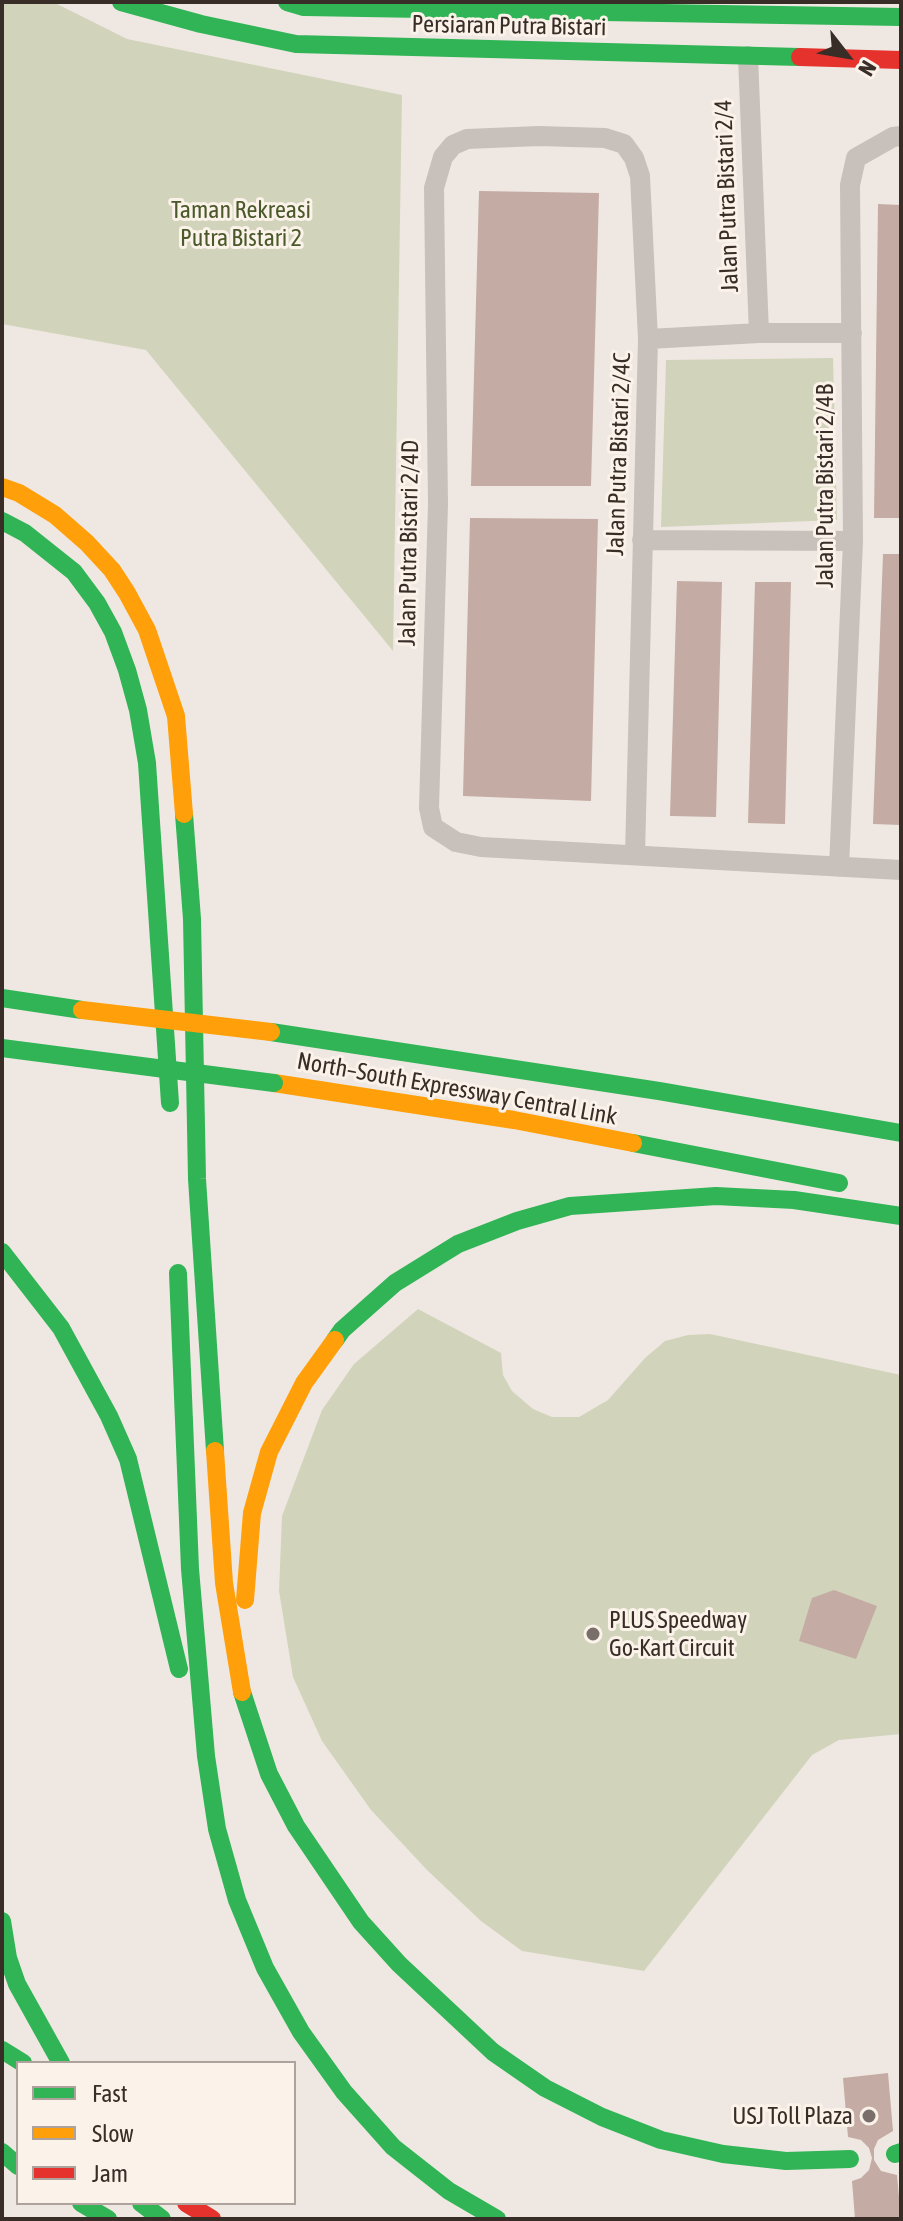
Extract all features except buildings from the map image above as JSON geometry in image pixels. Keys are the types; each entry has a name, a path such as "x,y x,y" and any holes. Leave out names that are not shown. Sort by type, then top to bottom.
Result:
{"main road":[{"name":"Persiaran Putra Bistari","path":"121,2 201,24 296,44 901,60"},
{"name":"Persiaran Putra Bistari","path":"287,2 304,7 901,17"},
{"path":"2,487 19,493 55,515 112,570 147,630 176,716 192,919 197,1179 224,1583 237,1673 246,1710 269,1774 296,1826 361,1922 399,1964 493,2052 545,2088 602,2117 661,2140 723,2154 771,2159 850,2159"},
{"path":"2,521 25,533 74,572 113,632 131,683 147,763 170,1117"},
{"name":"North–South Expressway Central Link","path":"6,998 271,1032 659,1091 901,1133"},
{"name":"North–South Expressway Central Link","path":"2,1048 274,1083 514,1120 855,1186"},
{"path":"246,1710 251,1686 246,1582 252,1513 269,1452 304,1383 342,1330 395,1283 458,1244 517,1221 570,1206 716,1196 794,1200 901,1216"},
{"path":"2,1252 61,1328 104,1405 128,1459 193,1725 206,1756"},
{"path":"177,1256 190,1569 206,1756 217,1829 237,1900 265,1968 301,2032 344,2092 393,2147 449,2191 497,2219"},
{"path":"2,1921 8,1958 17,1984 60,2061"},
{"path":"2,2050 20,2061"},
{"path":"84,2205 108,2219"},
{"path":"144,2205 162,2219"},
{"path":"189,2205 212,2219"},
{"path":"213,2205 233,2219"}],"street":[{"name":"Jalan Putra Bistari 2/4","path":"748,56 759,333"},
{"name":"Jalan Putra Bistari 2/4C","path":"539,136 605,138 624,144 634,158 640,176 648,339 635,855"},
{"name":"Jalan Putra Bistari 2/4D","path":"539,136 467,139 453,145 443,157 434,188 438,504 429,808 433,827 456,842 481,847 635,855"},
{"name":"Jalan Putra Bistari 2/4B","path":"839,867 853,541 850,185 856,158 893,137 901,136"},
{"path":"648,339 759,333 852,333"},
{"path":"642,540 853,541"},
{"path":"635,855 901,870"}],"green space":[{"name":"Taman Rekreasi Putra Bistari 2","path":"2,2 53,2 127,39 402,95 393,651 146,350 2,324"},
{"path":"833,358 837,520 661,527 666,360"},
{"name":"PLUS Speedway Go-Kart Circuit","path":"418,1309 501,1353 503,1375 512,1391 533,1409 552,1417 579,1417 608,1400 645,1358 665,1341 688,1335 710,1334 901,1375 901,1734 839,1740 812,1755 644,1971 522,1951 481,1921 427,1870 371,1810 322,1741 293,1677 279,1591 282,1516 322,1410 354,1364"}],"traffic: fast":[{"path":"121,2 201,24 296,44 800,57"},
{"path":"287,2 304,7 901,17"},
{"path":"2,521 25,533 74,572 113,632 127,670 147,763 170,1103"},
{"path":"184,814 192,919 197,1179 215,1451"},
{"path":"2,998 82,1010"},
{"path":"271,1032 659,1091 901,1133"},
{"path":"2,1048 79,1058"},
{"path":"79,1058 274,1083"},
{"path":"633,1143 839,1183"},
{"path":"335,1340 342,1330 395,1283 458,1244 517,1221 570,1206 716,1196 794,1200 901,1216"},
{"path":"2,1252 61,1328 109,1416 128,1459 179,1669"},
{"path":"178,1273 190,1569 206,1756 217,1829 237,1900 265,1968 301,2032 344,2092 393,2147 449,2191 497,2219"},
{"path":"242,1692 269,1774 296,1826 361,1922 399,1964 493,2052 545,2088 602,2117 661,2140 723,2154 786,2161 850,2159"},
{"path":"2,1921 8,1958 17,1984 60,2061"},
{"path":"2,2050 20,2061"},
{"path":"2,2152 16,2164"},
{"path":"895,2154 901,2152"},
{"path":"84,2205 108,2219"},
{"path":"144,2205 162,2219"}],"traffic: slow":[{"path":"2,487 19,493 55,515 112,570 127,593 147,630 176,716 184,814"},
{"path":"82,1010 271,1032"},
{"path":"274,1083 514,1120 633,1143"},
{"path":"245,1600 252,1513 269,1452 304,1383 335,1340"},
{"path":"215,1451 224,1583 242,1692"}],"traffic: jam":[{"path":"800,57 901,60"},
{"path":"189,2205 212,2219"}],"place":[{"name":"PLUS Speedway Go-Kart Circuit","path":"593,1634"},
{"name":"USJ Toll Plaza","path":"869,2116"}]}
